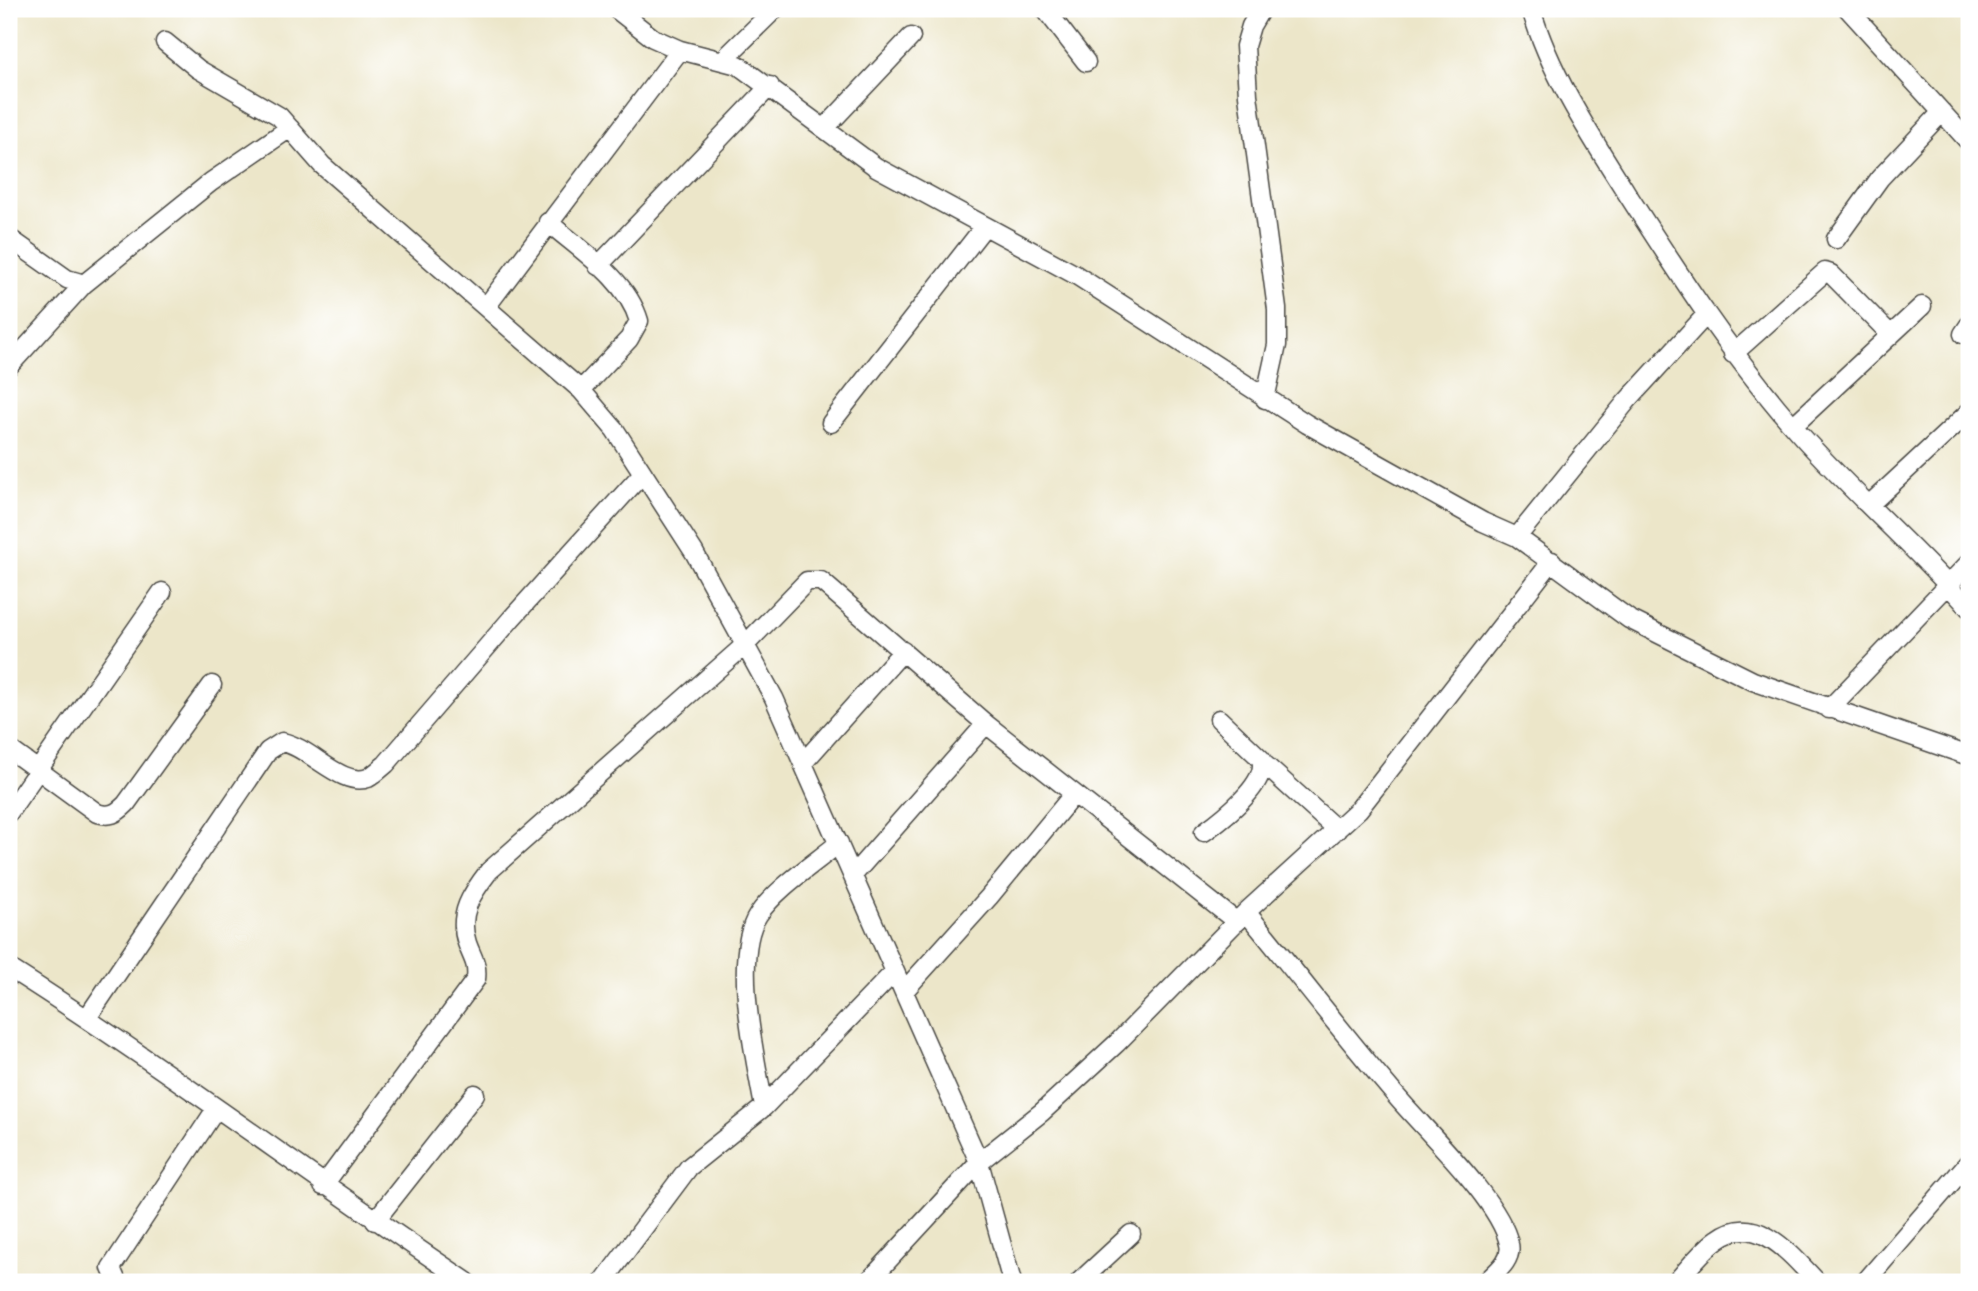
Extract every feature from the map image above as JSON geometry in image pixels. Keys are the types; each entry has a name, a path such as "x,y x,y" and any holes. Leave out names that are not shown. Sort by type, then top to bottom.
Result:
{"street":[{"path":"615,9 653,38 680,50 738,65 770,86 876,167 1138,313 1265,399 1454,506 1517,537 1640,625 1753,681 1969,756"},
{"path":"723,60 775,9"},
{"path":"1045,9 1086,62"},
{"path":"1261,9 1251,26 1245,46 1248,95 1277,309 1277,345 1265,399"},
{"path":"1531,9 1553,66 1593,139 1705,316 1793,426 1969,608"},
{"path":"1847,9 1969,142"},
{"path":"825,128 911,37"},
{"path":"165,42 198,69 268,108 323,165 581,390 615,430 694,552 746,644 803,763 979,1162 1012,1282"},
{"path":"486,307 680,50"},
{"path":"598,266 770,86"},
{"path":"1836,239 1880,178 1942,112"},
{"path":"9,366 84,285 211,182 290,128"},
{"path":"548,222 598,266 634,305 639,321 629,339 581,390"},
{"path":"831,423 984,227"},
{"path":"9,237 67,279 84,285"},
{"path":"1733,354 1825,272 1831,274 1891,335"},
{"path":"1793,426 1922,306"},
{"path":"1517,537 1627,401 1705,316"},
{"path":"1869,505 1969,412"},
{"path":"87,1018 268,751 282,742 297,745 347,779 368,778 386,764 511,619 643,473"},
{"path":"868,1282 979,1162 1042,1112 1117,1043 1241,917 1338,830 1401,757 1552,561"},
{"path":"1829,709 1969,563"},
{"path":"323,1186 476,979 478,964 467,944 463,924 469,896 508,854 746,644 796,589 814,579 821,581 986,724 1073,795 1241,917 1475,1184 1494,1212 1509,1240 1510,1250 1501,1268 1486,1282"},
{"path":"9,811 162,592"},
{"path":"803,763 903,651"},
{"path":"9,750 97,813 108,816 118,813 212,685"},
{"path":"1219,719 1263,763 1338,830"},
{"path":"853,875 986,724"},
{"path":"1204,832 1239,802 1261,776 1263,763"},
{"path":"905,990 989,897 1073,795"},
{"path":"764,1107 747,1002 746,967 751,931 757,916 769,902 839,843"},
{"path":"9,968 87,1018 323,1186 467,1282"},
{"path":"603,1282 689,1167 764,1107 894,972"},
{"path":"374,1221 475,1094"},
{"path":"117,1282 111,1268 216,1109"},
{"path":"1865,1282 1969,1162"},
{"path":"1676,1282 1719,1238 1737,1230 1755,1231 1784,1246 1817,1282"},
{"path":"1079,1282 1132,1234"}]}
